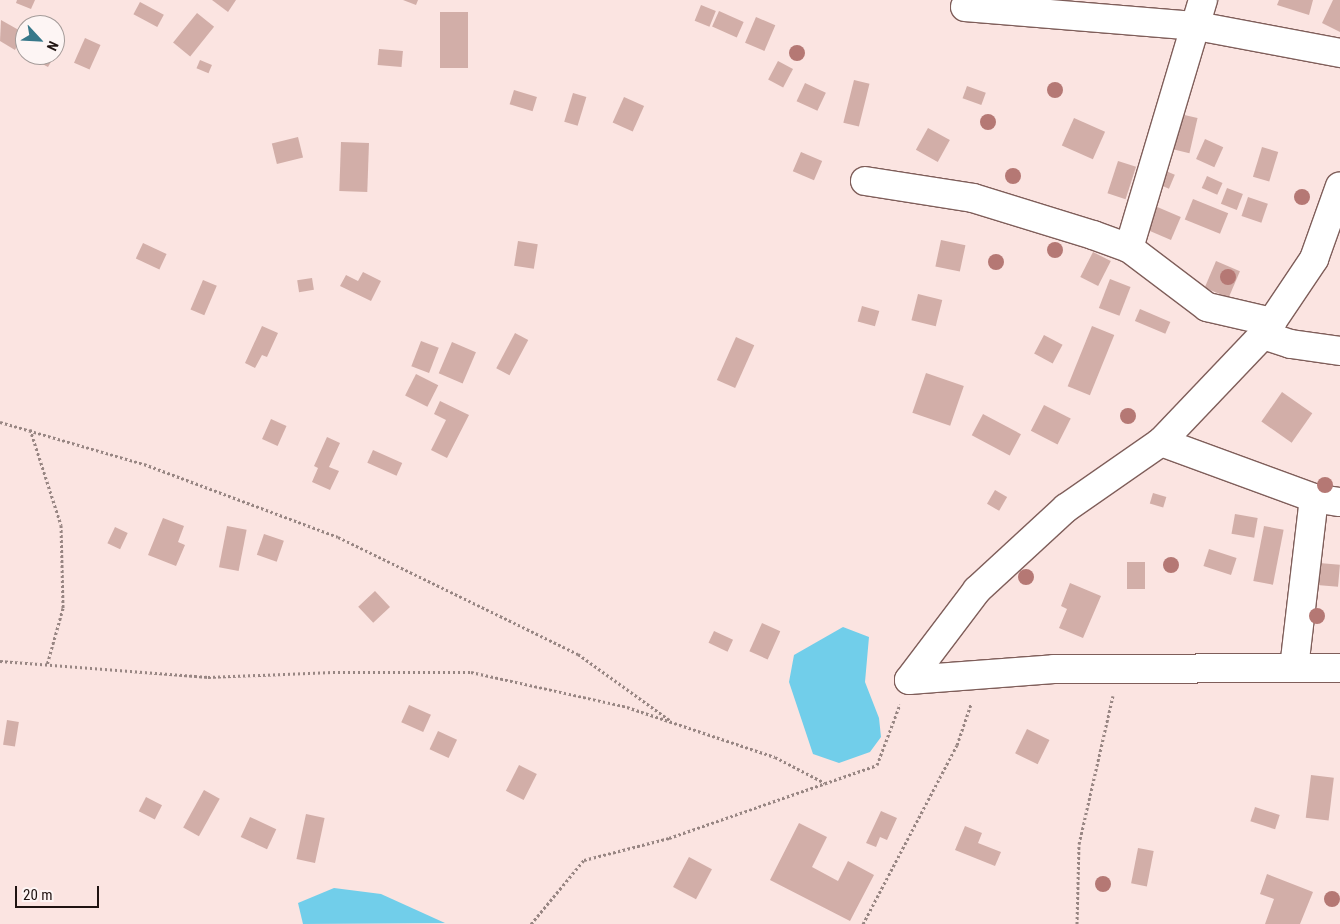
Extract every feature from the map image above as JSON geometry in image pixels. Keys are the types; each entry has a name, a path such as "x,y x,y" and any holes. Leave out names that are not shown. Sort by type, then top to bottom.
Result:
{"street":[{"path":"1129,248 1197,26 1203,0"},
{"path":"965,7 1197,26 1340,53"},
{"path":"865,181 973,198 1129,248 1207,307 1268,329 1291,344 1340,351"},
{"path":"909,680 977,590 1066,508 1161,442 1268,329 1314,259 1340,186"},
{"path":"1161,442 1327,500 1294,668"},
{"path":"909,680 1054,669 1340,668"}],"path":[{"path":"0,422 30,429 144,464 338,537 578,654 674,723"},
{"path":"30,429 61,525 63,608 47,665"},
{"path":"0,661 208,677 333,672 471,672 627,707 775,757 824,783"},
{"path":"1077,924 1078,844 1119,669"},
{"path":"863,924 957,745 981,675"},
{"path":"531,924 584,860 669,838 877,765 909,680"}],"water":[{"path":"843,627 869,637 865,682 879,718 881,737 870,752 839,763 813,754 789,682 794,655"},
{"path":"334,888 381,894 445,923 303,924 298,903"}],"building":[{"path":"17,0 35,0 31,9 16,3"},
{"path":"212,0 236,0 228,12"},
{"path":"403,0 418,0 416,5"},
{"path":"1279,0 1313,0 1309,15 1277,5"},
{"path":"1333,0 1340,0 1340,32 1322,23"},
{"path":"140,2 164,15 157,27 133,14"},
{"path":"701,5 716,11 709,27 695,21"},
{"path":"719,11 744,22 737,38 712,27"},
{"path":"440,12 468,12 468,68 440,68"},
{"path":"197,13 214,27 190,56 173,43"},
{"path":"756,17 775,25 764,51 745,43"},
{"path":"1,20 15,28 15,50 0,41"},
{"path":"85,38 101,45 90,70 74,63"},
{"path":"379,49 403,51 402,67 378,65"},
{"path":"200,60 212,65 208,73 196,68"},
{"path":"778,61 793,69 783,88 768,80"},
{"path":"854,80 870,84 859,127 843,123"},
{"path":"805,83 826,93 817,111 797,101"},
{"path":"967,86 986,93 981,105 963,98"},
{"path":"514,90 537,97 533,111 510,104"},
{"path":"573,93 586,97 578,126 564,122"},
{"path":"624,97 644,106 633,132 613,123"},
{"path":"1180,114 1198,118 1189,153 1172,149"},
{"path":"1074,118 1105,132 1093,159 1062,145"},
{"path":"928,128 950,140 938,162 916,150"},
{"path":"298,137 303,157 277,164 272,144"},
{"path":"1205,139 1223,147 1214,167 1196,159"},
{"path":"341,142 369,143 367,192 339,191"},
{"path":"1262,147 1278,152 1269,182 1253,177"},
{"path":"801,152 822,161 814,180 793,171"},
{"path":"1118,161 1136,167 1126,199 1107,193"},
{"path":"1161,169 1175,175 1169,189 1155,183"},
{"path":"1207,176 1223,183 1217,195 1202,188"},
{"path":"1227,188 1243,194 1237,210 1221,204"},
{"path":"1248,197 1268,204 1261,223 1241,216"},
{"path":"1193,199 1228,213 1220,234 1185,219"},
{"path":"1155,206 1181,217 1171,240 1145,229"},
{"path":"941,240 965,245 960,272 935,266"},
{"path":"518,241 538,244 534,269 514,266"},
{"path":"143,243 167,254 159,269 136,258"},
{"path":"1093,252 1111,261 1098,286 1080,277"},
{"path":"1216,261 1240,271 1229,298 1205,288"},
{"path":"363,272 381,281 371,301 340,286 346,275 358,281"},
{"path":"312,278 314,290 299,292 297,280"},
{"path":"1110,279 1131,287 1119,316 1099,308"},
{"path":"203,280 217,286 204,315 190,309"},
{"path":"918,294 942,300 936,326 911,320"},
{"path":"862,306 879,311 875,326 858,321"},
{"path":"1140,309 1170,322 1165,334 1135,321"},
{"path":"262,326 278,333 267,357 262,355 255,368 245,363"},
{"path":"1092,326 1114,335 1090,395 1068,386"},
{"path":"515,333 528,340 509,375 496,368"},
{"path":"1044,335 1063,345 1053,363 1034,354"},
{"path":"736,337 754,345 735,388 717,380"},
{"path":"421,341 439,348 429,373 411,366"},
{"path":"452,342 476,352 463,383 439,373"},
{"path":"926,373 964,386 950,426 912,413"},
{"path":"416,374 438,385 427,407 405,395"},
{"path":"1282,392 1312,413 1292,443 1261,421"},
{"path":"440,401 469,415 447,458 431,450 446,420 434,414"},
{"path":"1044,405 1071,419 1058,444 1031,431"},
{"path":"983,414 1021,434 1010,455 972,435"},
{"path":"271,419 287,426 278,446 262,439"},
{"path":"327,437 340,443 329,467 339,471 330,490 312,482 318,468 314,466"},
{"path":"373,450 402,463 397,476 367,463"},
{"path":"995,490 1007,497 999,511 987,504"},
{"path":"1153,493 1166,497 1163,508 1150,504"},
{"path":"1235,514 1258,518 1254,538 1232,534"},
{"path":"163,518 184,526 178,542 185,545 176,566 148,555"},
{"path":"227,526 247,530 239,571 219,567"},
{"path":"1264,526 1284,530 1273,585 1253,581"},
{"path":"115,527 128,533 120,549 107,543"},
{"path":"264,534 284,541 277,562 257,555"},
{"path":"1209,549 1237,558 1231,575 1203,566"},
{"path":"1127,562 1145,562 1145,589 1127,589"},
{"path":"1319,563 1340,565 1338,587 1317,585"},
{"path":"1070,583 1101,596 1083,638 1059,628 1067,609 1061,606"},
{"path":"375,591 390,607 373,623 358,607"},
{"path":"762,623 780,631 768,659 749,651"},
{"path":"714,631 733,640 728,652 709,643"},
{"path":"409,705 431,715 423,732 401,722"},
{"path":"7,720 19,722 15,747 3,745"},
{"path":"1027,729 1049,740 1038,764 1015,753"},
{"path":"438,731 457,740 449,758 430,749"},
{"path":"519,765 537,774 524,800 506,791"},
{"path":"1311,775 1334,778 1329,820 1306,818"},
{"path":"204,790 220,799 199,836 183,828"},
{"path":"146,797 162,805 155,819 139,811"},
{"path":"1255,807 1280,815 1275,829 1250,821"},
{"path":"881,811 897,818 887,840 880,837 876,847 866,843"},
{"path":"306,814 325,818 315,863 296,859"},
{"path":"250,817 276,829 267,849 241,837"},
{"path":"799,823 827,837 812,867 838,881 848,861 874,875 850,921 770,880"},
{"path":"965,826 982,833 978,843 1001,852 995,866 955,850"},
{"path":"1138,848 1154,851 1147,886 1131,883"},
{"path":"689,857 712,869 696,899 673,887"},
{"path":"1267,874 1313,892 1300,924 1265,924 1274,899 1260,894"}]}
